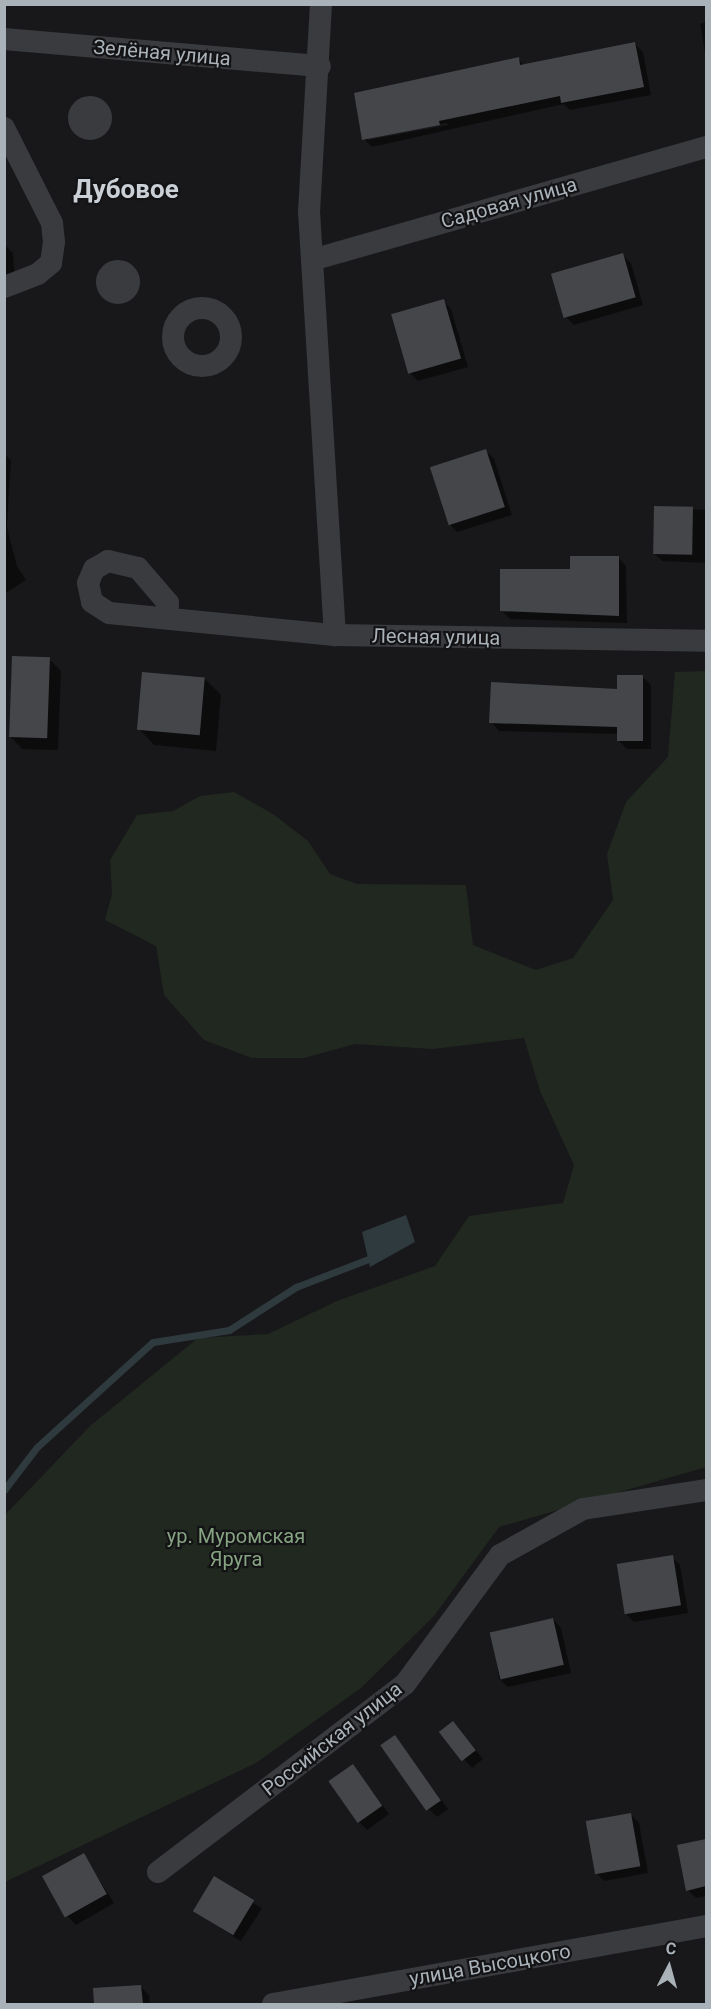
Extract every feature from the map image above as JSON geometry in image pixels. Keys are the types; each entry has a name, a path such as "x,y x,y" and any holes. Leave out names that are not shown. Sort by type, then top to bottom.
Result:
{"street":[{"path":"321,4 320,66 309,211 335,635"},
{"name":"Зелёная улица","path":"4,39 320,66"},
{"path":"4,128 52,223 54,242 51,263 38,274 4,287"},
{"name":"Садовая улица","path":"312,260 706,147"},
{"name":"Лесная улица","path":"167,618 335,635 706,641"},
{"name":"Российская улица","path":"158,1872 405,1684 500,1555 583,1509 706,1490"},
{"name":"улица Высоцкого","path":"273,2004 706,1926"}],"green space":[{"name":"ур. Муромская Яруга","path":"706,671 706,1467 499,1527 434,1616 361,1688 256,1763 5,1882 4,1516 90,1426 198,1338 268,1334 337,1301 435,1266 469,1216 563,1203 574,1165 540,1091 524,1038 433,1049 355,1044 304,1058 252,1058 204,1040 164,995 156,946 105,920 112,894 110,860 137,815 173,811 200,796 234,792 273,814 308,841 330,874 357,884 466,885 473,945 536,970 573,958 613,900 607,854 626,802 668,757 675,672"}],"shaded area":[{"path":"406,1215 415,1242 370,1267 362,1232"}],"building":[{"path":"635,42 644,87 561,103 560,96 439,121 440,125 362,140 354,93 519,57 520,65"},
{"path":"623,253 636,297 564,318 551,274"},
{"path":"444,299 461,359 408,374 391,314"},
{"path":"486,449 505,507 449,525 430,467"},
{"path":"654,506 693,507 692,555 653,554"},
{"path":"570,556 619,556 619,616 500,611 500,569 570,569"},
{"path":"12,656 50,657 47,738 9,737"},
{"path":"142,672 205,677 200,735 137,730"},
{"path":"617,675 643,675 643,741 617,741 617,727 489,723 491,682 617,689"},
{"path":"673,1555 681,1605 625,1614 617,1564"},
{"path":"553,1618 564,1665 500,1679 490,1633"},
{"path":"453,1721 476,1750 462,1761 439,1732"},
{"path":"395,1735 441,1801 426,1811 380,1745"},
{"path":"353,1764 382,1806 358,1823 328,1781"},
{"path":"631,1813 640,1866 595,1874 586,1821"},
{"path":"706,1839 706,1886 686,1891 677,1845"},
{"path":"84,1853 107,1894 65,1917 42,1876"},
{"path":"214,1876 254,1900 233,1935 193,1911"},
{"path":"141,1985 143,2004 94,2004 93,1988"}],"waterway":[{"path":"4,1490 37,1447 153,1342 229,1330 296,1287 376,1256"}],"district":[{"name":"Дубовое","path":"126,190"}]}
